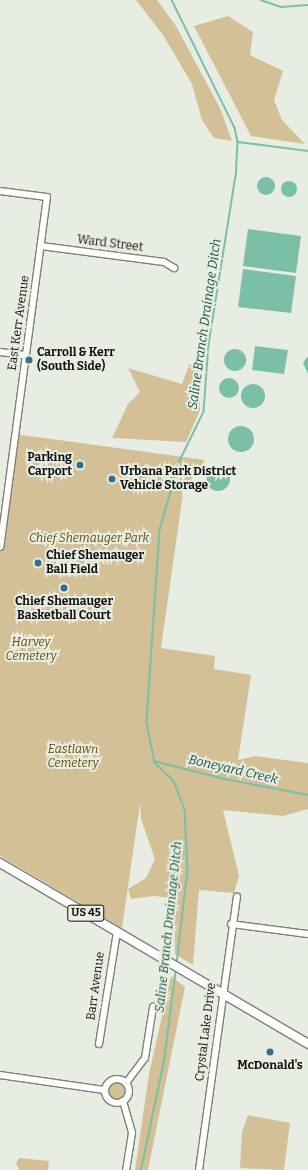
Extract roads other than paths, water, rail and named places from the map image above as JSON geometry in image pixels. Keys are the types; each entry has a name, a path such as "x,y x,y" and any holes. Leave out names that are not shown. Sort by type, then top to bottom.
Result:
{"main road":[{"name":"US 45","path":"0,863 308,1044"}],"street":[{"name":"East Kerr Avenue","path":"0,191 47,198 0,548"},
{"name":"Ward Street","path":"41,246 164,262 174,268"},
{"path":"0,352 25,355"},
{"name":"Crystal Lake Drive","path":"199,1170 231,924 237,897"},
{"path":"231,924 308,934"},
{"name":"Barr Avenue","path":"99,1044 117,932"},
{"path":"0,1075 104,1090 112,1102 123,1101 128,1095 126,1083 145,1058 154,1007"},
{"path":"104,1090 115,1079 126,1083"},
{"path":"123,1101 132,1133 126,1170"}],"waterway":[{"name":"Saline Branch Drainage Ditch","path":"172,0 235,128 238,142 236,176 209,344 204,412 180,461 160,530 147,723 155,763 174,781 185,810 188,870 177,963"},
{"path":"261,0 281,7 308,5"},
{"path":"238,142 308,151"},
{"name":"Boneyard Creek","path":"154,761 225,779 308,795"},
{"name":"Saline Branch Drainage Ditch","path":"141,1170 164,1061 176,969"}],"place":[{"name":"Carroll & Kerr (South Side)","path":"29,360"},
{"name":"Parking Carport","path":"80,465"},
{"name":"Urbana Park District Vehicle Storage","path":"112,479"},
{"name":"Chief Shemauger Ball Field","path":"38,563"},
{"name":"Chief Shemauger Basketball Court","path":"64,588"},
{"name":"McDonald's","path":"270,1052"}],"park label":[{"name":"Chief Shemauger Park","path":"89,539"},
{"name":"Harvey Cemetery","path":"31,650"},
{"name":"Eastlawn Cemetery","path":"73,757"}]}
